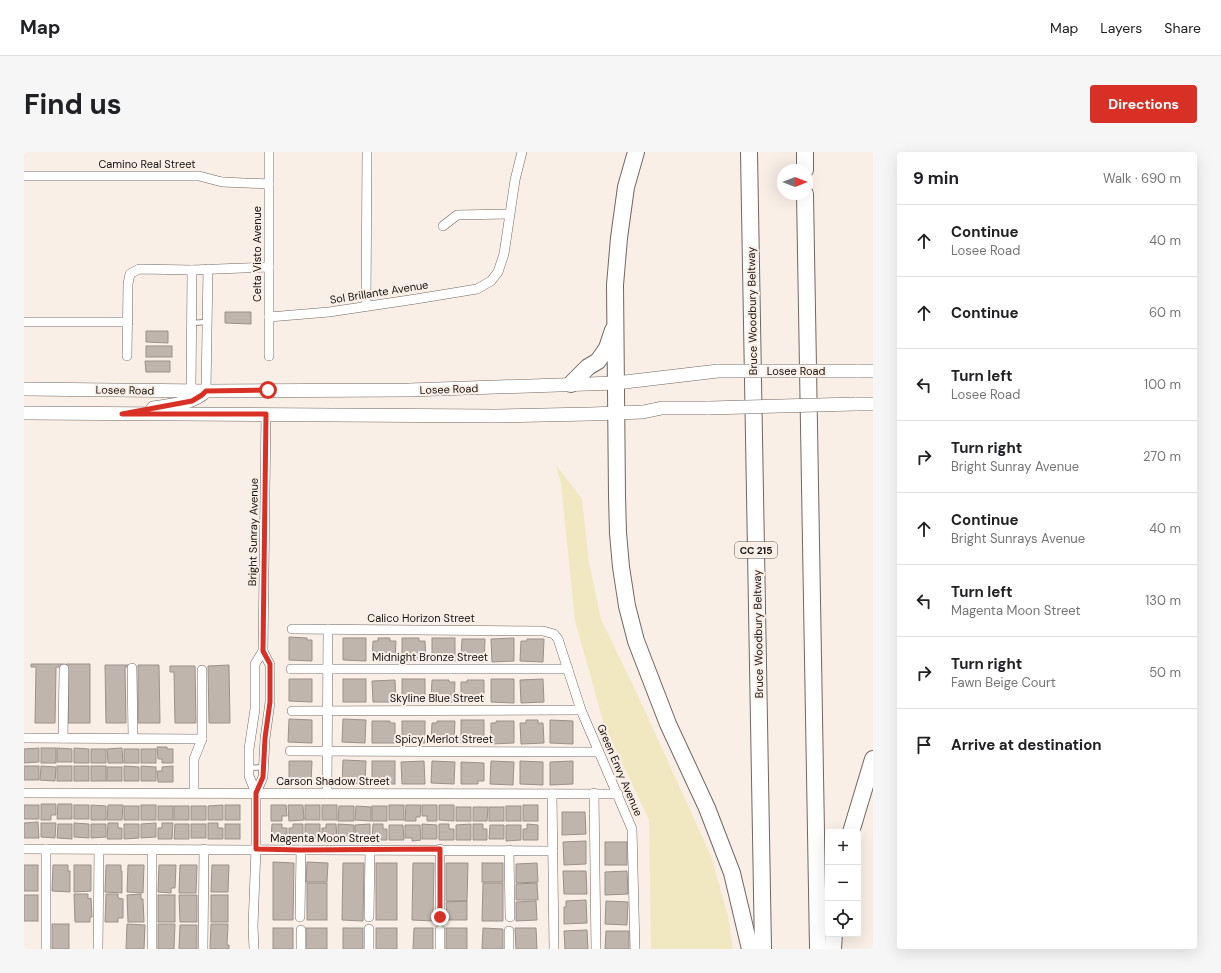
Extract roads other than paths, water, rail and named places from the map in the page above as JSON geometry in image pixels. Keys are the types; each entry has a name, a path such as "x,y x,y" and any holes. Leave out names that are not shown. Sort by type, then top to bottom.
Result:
{"highway":[{"path":"636,152 626,186 619,238 615,285 618,533 621,567 636,641 668,724 707,808 732,873 750,949"},
{"name":"Bruce Woodbury Beltway","path":"749,152 763,949"},
{"path":"805,152 805,164"},
{"path":"805,200 818,949"},
{"path":"571,384 588,367 598,361 606,348 616,323"},
{"path":"852,829 873,759"},
{"path":"833,949 834,937"}],"main road":[{"name":"Losee Road","path":"24,389 191,391 409,390 616,383 718,371 873,371"},
{"path":"122,414 192,401 206,391"},
{"path":"24,413 495,416 643,412 662,408 873,404"}],"street":[{"name":"Celta Visto Avenue","path":"269,152 269,356"},
{"path":"366,306 367,152"},
{"path":"443,226 457,215 509,214 522,152"},
{"name":"Camino Real Street","path":"24,176 199,176 222,182 269,184"},
{"name":"Sol Brillante Avenue","path":"269,317 329,312 478,289 491,281 498,272 504,254 509,214"},
{"path":"127,356 128,284 130,274 139,269 192,270 269,267"},
{"path":"206,391 208,269"},
{"path":"191,391 192,270"},
{"path":"24,322 128,322"},
{"name":"Bright Sunray Avenue","path":"256,793 263,777 265,738 270,702 270,664 263,651 266,414"},
{"name":"Calico Horizon Street","path":"292,629 543,631 550,633"},
{"path":"327,794 328,629"},
{"name":"Green Envy Avenue","path":"550,633 554,634 558,639 581,710 632,828 635,949"},
{"name":"Bright Sunray Avenue","path":"256,793 249,776 249,749 255,709 255,664 263,651"},
{"path":"132,668 133,738"},
{"path":"63,738 64,669"},
{"name":"Midnight Bronze Street","path":"291,669 568,669"},
{"path":"194,792 194,759 202,739 202,670"},
{"name":"Skyline Blue Street","path":"292,711 581,710"},
{"path":"24,738 202,739"},
{"name":"Spicy Merlot Street","path":"290,751 598,752"},
{"name":"Carson Shadow Street","path":"24,793 194,792 327,794 618,794"},
{"path":"254,949 253,888 256,849 256,793"},
{"path":"594,793 596,949"},
{"path":"552,794 554,949"},
{"name":"Magenta Moon Street","path":"24,849 440,849 553,851"},
{"path":"46,849 46,949"},
{"path":"98,949 99,849"},
{"path":"204,849 204,949"},
{"path":"440,849 440,917"},
{"path":"152,850 152,949"},
{"path":"300,850 300,917"},
{"path":"369,917 370,850"},
{"path":"509,850 510,917"},
{"path":"300,949 301,930"},
{"path":"369,930 369,949"},
{"path":"440,930 440,949"},
{"path":"509,931 509,949"}],"lane":[{"path":"191,323 207,322"},
{"path":"249,768 263,767"}]}
